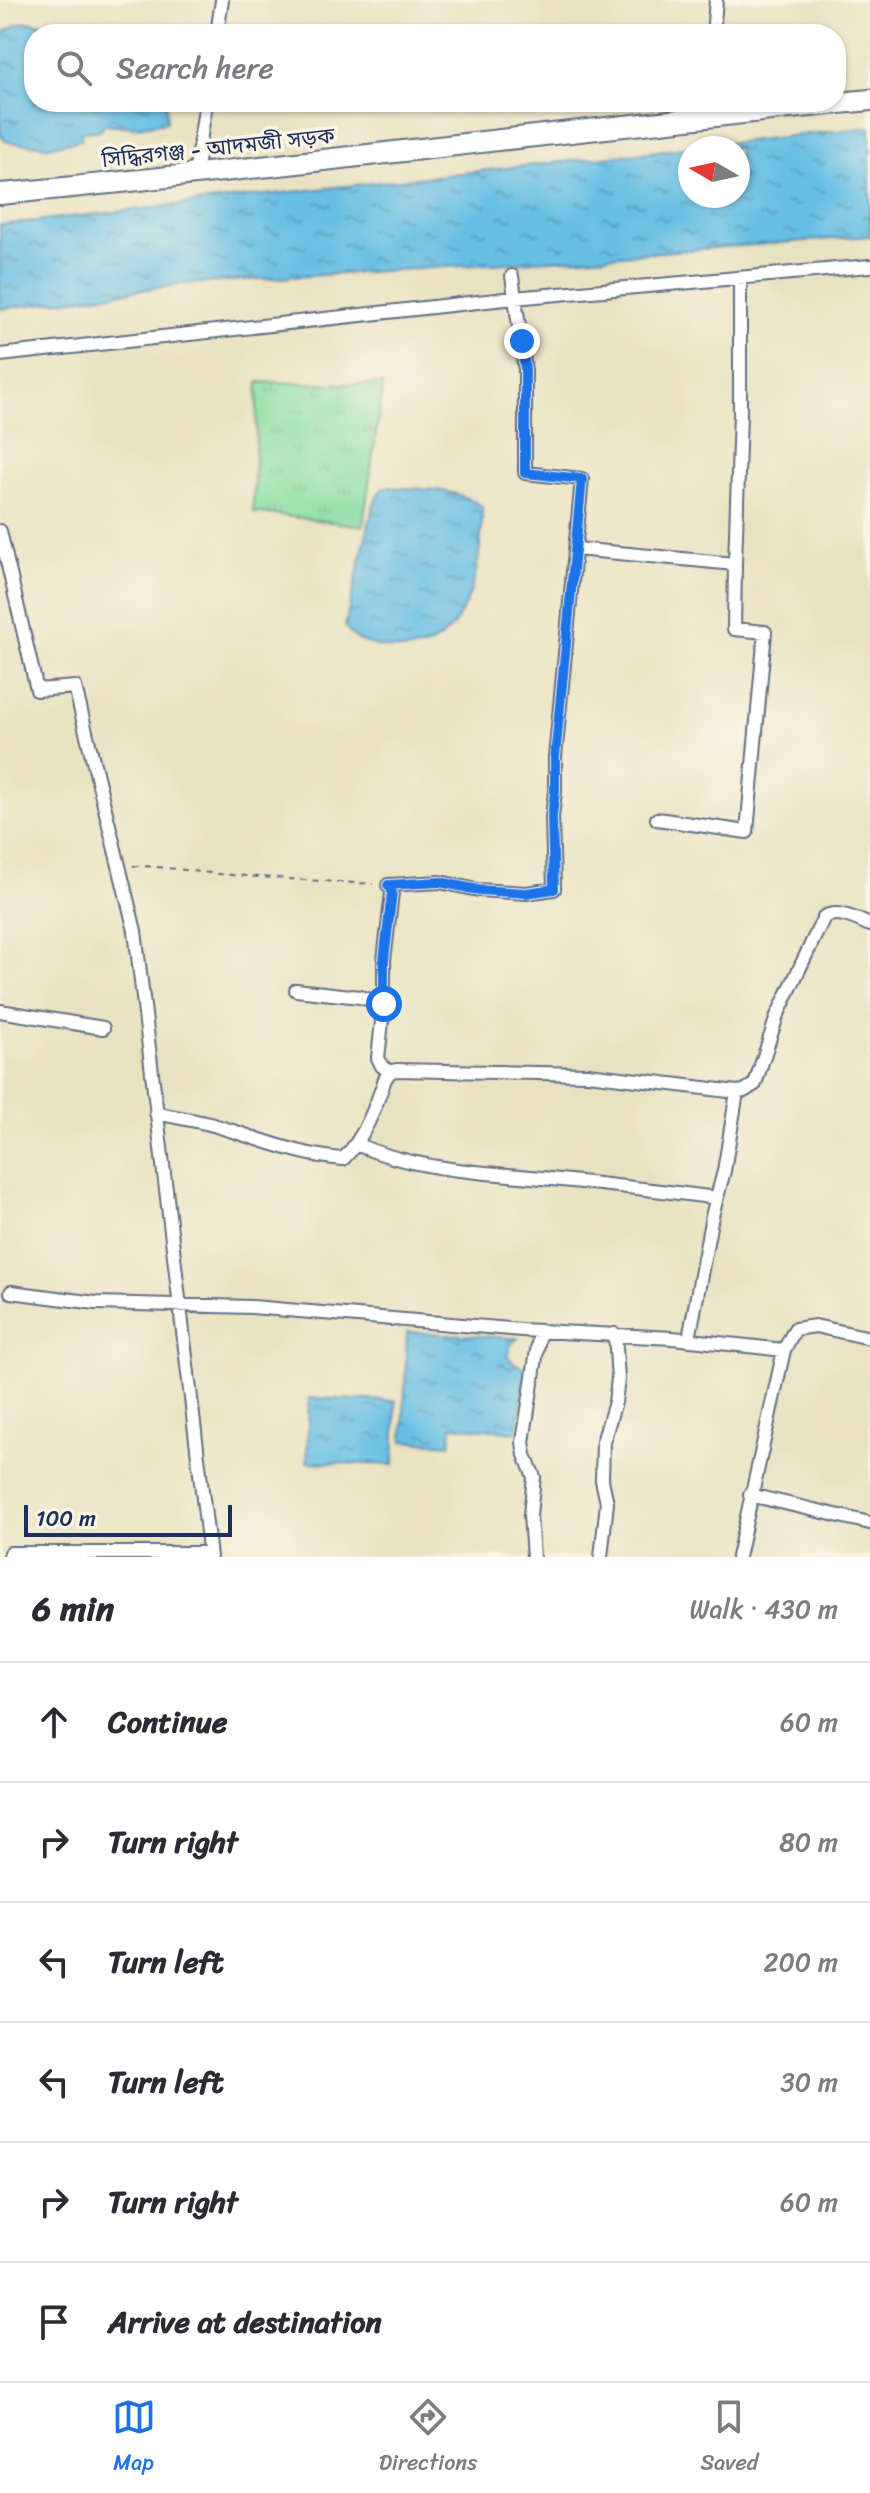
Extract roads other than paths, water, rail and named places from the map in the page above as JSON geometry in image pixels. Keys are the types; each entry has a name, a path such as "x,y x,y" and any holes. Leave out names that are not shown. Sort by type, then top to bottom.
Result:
{"main road":[{"name":"সিদ্ধিরগঞ্জ - আদমজী সড়ক","path":"846,101 870,100"},
{"name":"সিদ্ধিরগঞ্জ - আদমজী সড়ক","path":"0,194 195,175 683,112"}],"street":[{"path":"218,24 222,0"},
{"path":"714,24 716,0"},
{"path":"195,175 204,112"},
{"path":"0,355 514,298 870,266"},
{"path":"390,1072 378,1058 392,893 389,885 440,882 478,890 526,893 554,889 552,817 555,757 582,479 525,473 525,370 512,276"},
{"path":"657,819 747,832 765,632 734,629 740,279"},
{"path":"0,531 37,690 75,687 135,931 209,1555 7,1554"},
{"path":"576,549 735,564"},
{"path":"156,1113 343,1159 356,1144 390,1072 396,1070 588,1074 744,1091 755,1084 777,1016 824,917 831,913 841,914 870,925"},
{"path":"296,990 360,997 384,1004"},
{"path":"0,1011 103,1028"},
{"path":"689,1339 737,1092"},
{"path":"356,1144 376,1153 433,1166 717,1198"},
{"path":"11,1292 96,1303 312,1311 540,1331 689,1339 784,1350"},
{"path":"738,1557 784,1350 795,1329 805,1326 870,1338"},
{"path":"533,1557 530,1515 534,1477 523,1442 540,1331"},
{"path":"601,1557 607,1503 602,1480 603,1442 615,1402 618,1379 615,1334"},
{"path":"750,1495 870,1523"}],"water":[{"path":"27,22 43,24 24,24 24,112 166,112 167,122 136,127 105,124 101,130 80,133 82,140 49,146 7,142 0,134 0,35"},
{"path":"870,127 870,236 185,284 0,309 0,225 678,149 678,208 750,208 750,141"},
{"path":"384,487 446,492 482,506 479,555 465,605 453,625 436,641 414,649 368,644 353,636 345,626 372,511"},
{"path":"407,1332 518,1338 511,1344 508,1357 513,1363 526,1368 517,1432 452,1426 450,1444 403,1441"},
{"path":"309,1398 396,1401 394,1465 307,1462"}]}
